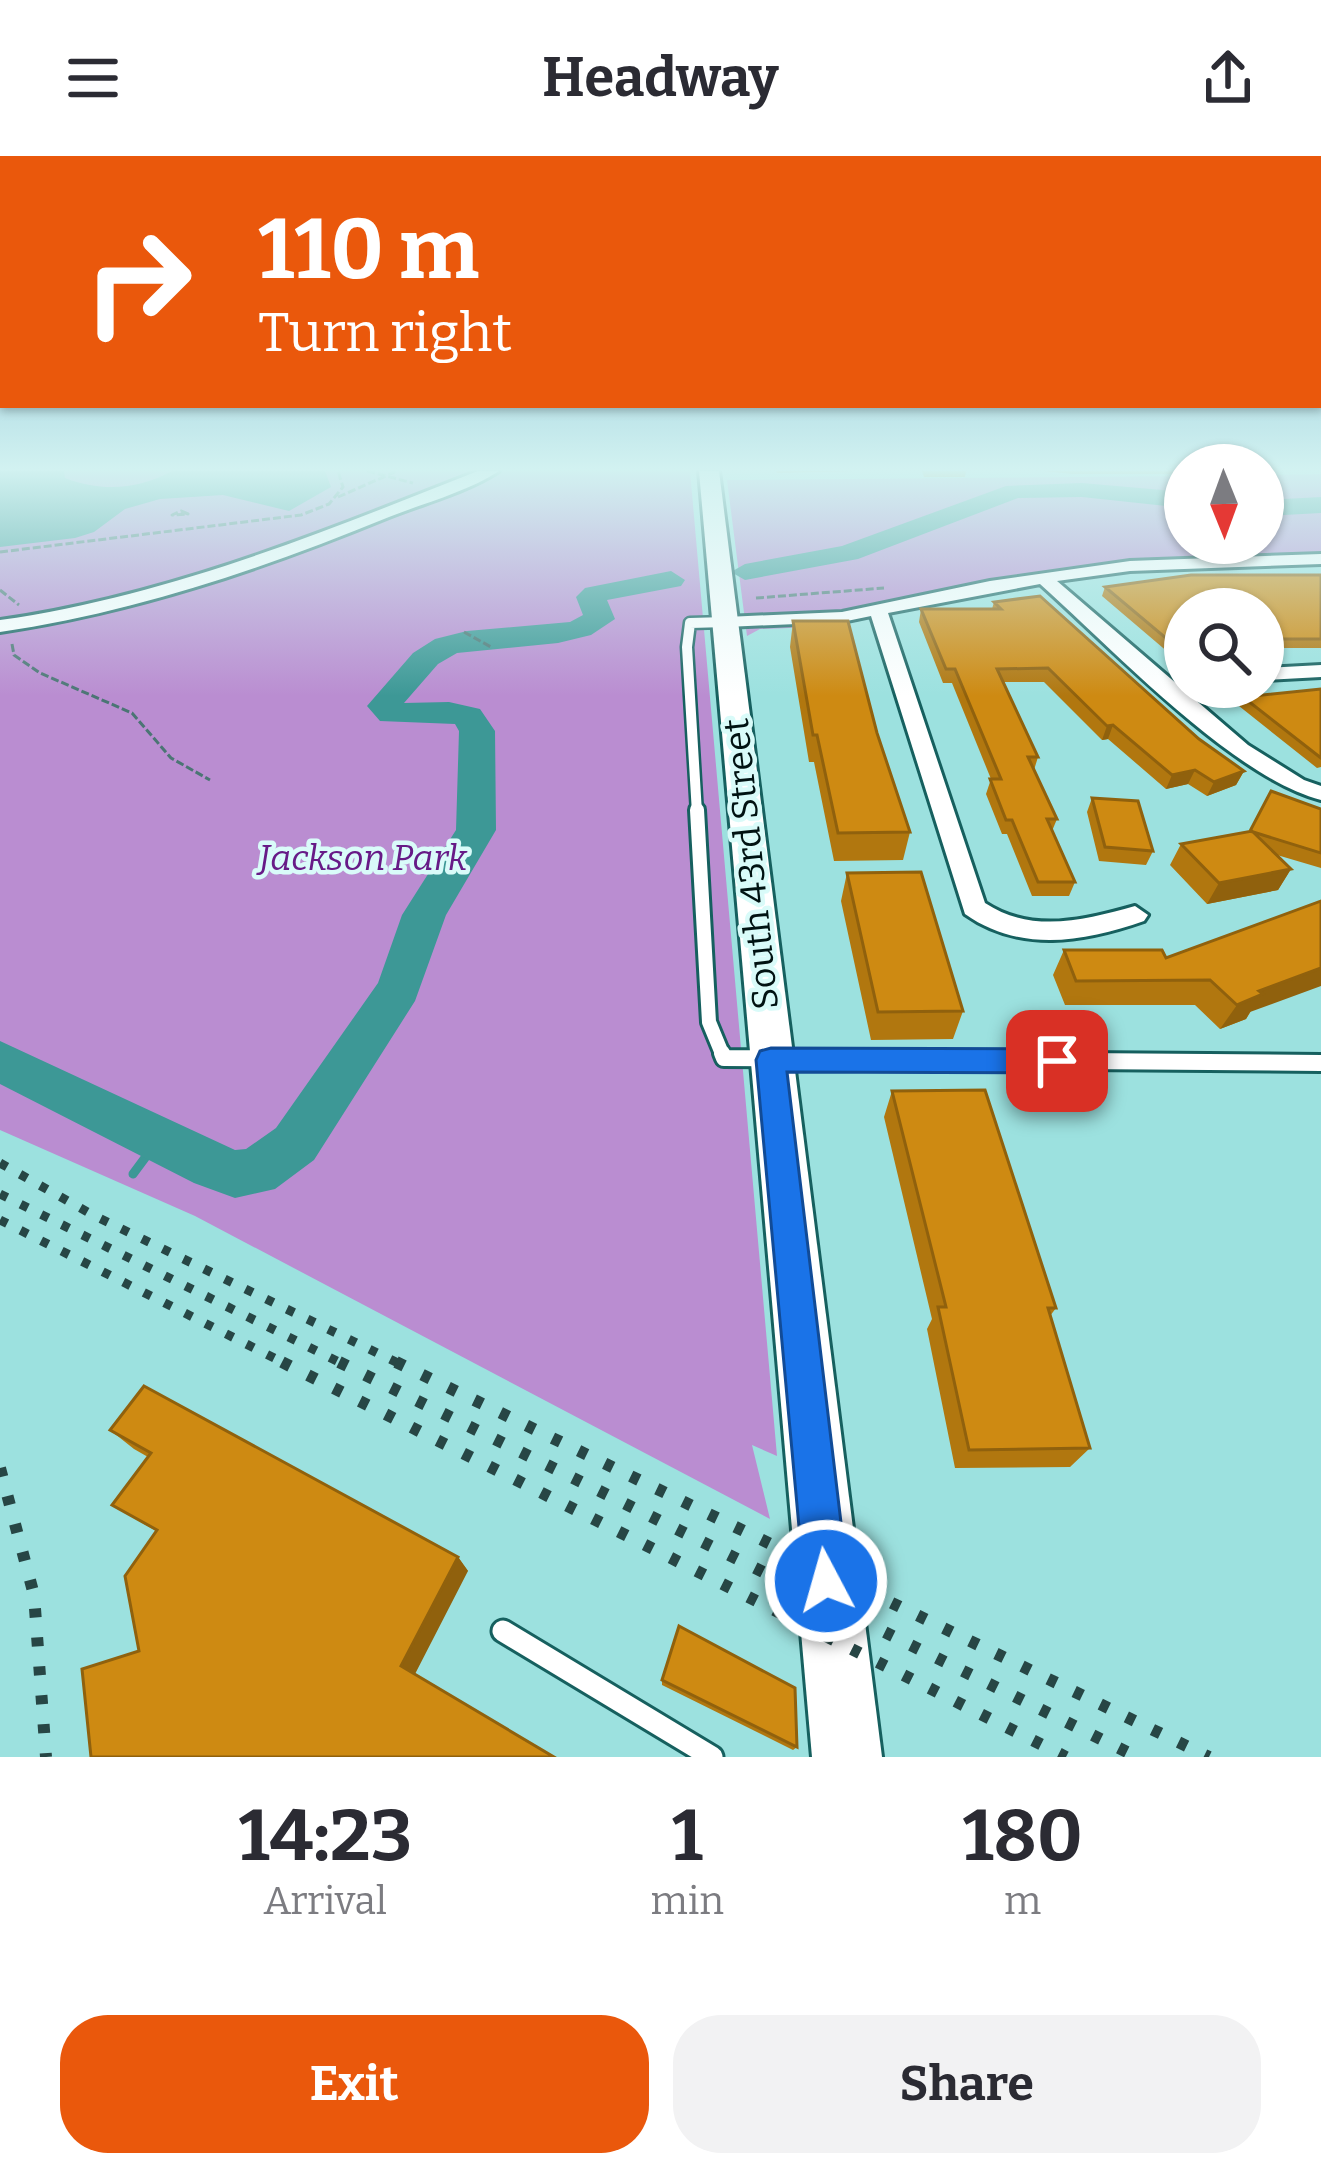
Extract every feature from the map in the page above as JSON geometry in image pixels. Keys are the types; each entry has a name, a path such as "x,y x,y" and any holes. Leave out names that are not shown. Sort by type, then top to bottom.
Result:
{"main road":[{"name":"South 43rd Street","path":"718,546 847,1757"}],"street":[{"path":"9,625 154,598 304,546"},
{"path":"726,622 820,620 1042,577 1213,560 1321,560"},
{"path":"1042,577 1164,675"},
{"path":"878,610 974,908 989,922 1014,929 1102,928 1135,915"},
{"path":"1284,673 1321,670"},
{"path":"1199,708 1240,750 1321,794"}],"lane":[{"path":"726,622 690,623 687,647 709,1022 724,1058 1321,1063"},
{"path":"503,1631 712,1757"}],"path":[{"path":"0,554 57,546"},
{"path":"756,598 889,587"},
{"path":"0,590 20,606 9,625 14,655 40,673 132,713 171,758 210,780"},
{"path":"464,632 490,647"}],"green space":[{"name":"Jackson Park","path":"0,546 697,546 777,1456 752,1445 770,1519 195,1216 0,1130"},
{"path":"735,546 1164,546 1164,564 1284,564 1284,546 1321,546 1321,566 1210,567 1098,576 860,620 760,629 747,636"}],"building":[{"path":"1191,575 1321,575 1321,639 1284,639 1284,588 1164,588 1164,637 1105,587"},
{"path":"1040,596 1199,739 1244,771 1214,782 1195,770 1172,775 1113,725 1107,726 1048,668 997,669 1038,757 1028,757 1057,819 1047,819 1075,882 1038,882 990,779 1001,779 955,669 946,669 921,609 1001,609 994,602"},
{"path":"793,621 848,621 877,733 910,832 838,833 817,735 813,735"},
{"path":"1321,689 1321,758 1257,708 1284,708 1284,693"},
{"path":"1271,791 1321,809 1321,853 1250,831"},
{"path":"1092,798 1138,801 1153,851 1105,847"},
{"path":"1252,831 1291,869 1219,883 1181,844"},
{"path":"921,872 963,1011 878,1012 847,873"},
{"path":"1321,901 1321,968 1259,991 1263,994 1237,1005 1210,980 1076,981 1064,950 1162,950 1166,958"},
{"path":"985,1090 1056,1308 1048,1308 1090,1448 969,1450 938,1307 946,1307 892,1091"},
{"path":"144,1386 458,1557 401,1666 554,1757 91,1757 82,1669 139,1651 125,1576 157,1530 112,1505 151,1453 110,1430"},
{"path":"679,1626 795,1688 797,1747 662,1680"}],"waterway":[{"path":"745,572 868,546"},
{"path":"0,1061 213,1166 235,1174 256,1172 295,1144 399,989 424,915 476,830 477,731 468,716 392,714 384,706 427,657 446,646 580,629 600,619 591,597 595,594 671,580"},
{"path":"133,1174 159,1139"}],"railway":[{"path":"0,1163 93,1215 402,1365"},
{"path":"0,1194 345,1365"},
{"path":"0,1220 288,1365"},
{"path":"282,1362 1066,1757"},
{"path":"339,1362 1137,1757"},
{"path":"396,1362 1209,1757"},
{"path":"0,1468 34,1595 46,1757"}],"route":[{"path":"826,1581 771,1060 1057,1061"}]}
